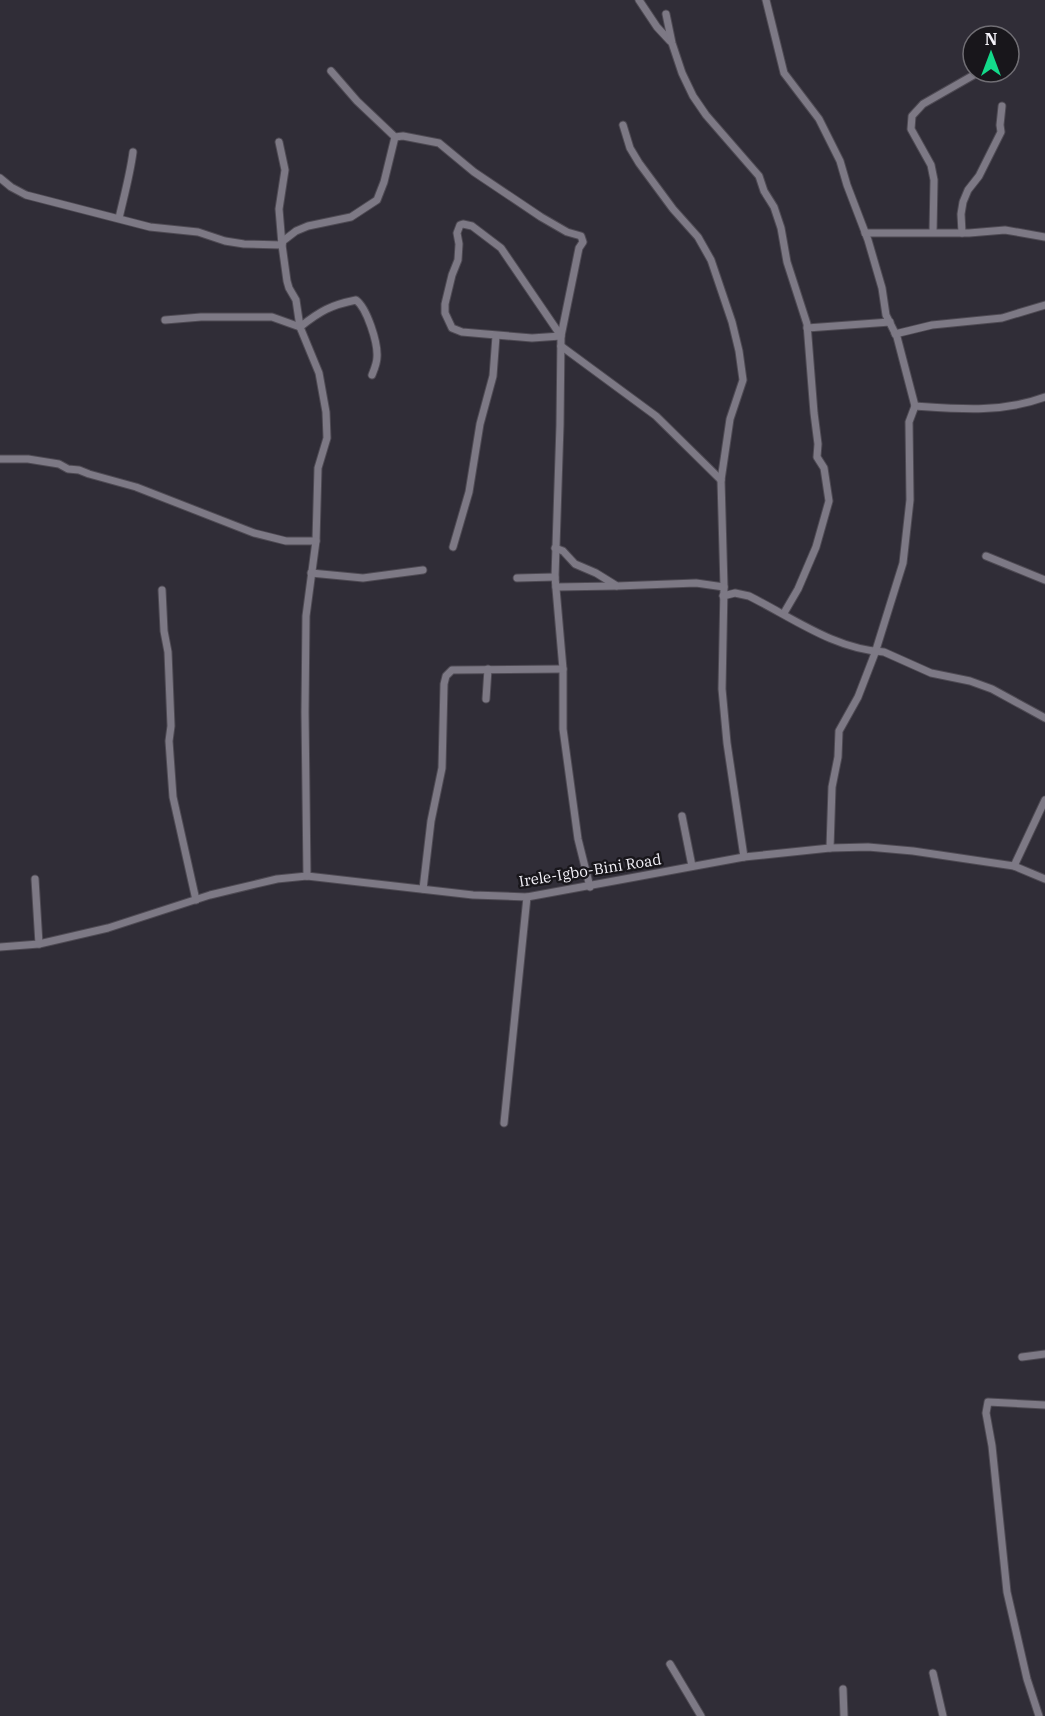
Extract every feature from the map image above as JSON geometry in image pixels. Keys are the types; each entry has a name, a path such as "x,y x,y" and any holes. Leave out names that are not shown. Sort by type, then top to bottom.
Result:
{"street":[{"path":"639,0 657,27 672,43"},
{"path":"766,0 784,73 819,119 837,155 866,233 882,288 886,315 895,334 915,406 909,422 910,500 903,562 875,653 858,697 839,731 838,757 832,787 830,848"},
{"path":"666,14 672,43 693,96 706,115 759,176 764,191 774,207 781,228 787,262 800,296 807,328 818,444 817,457 824,468 829,501 816,547 798,589 784,613"},
{"path":"331,70 357,101 395,136 439,143 474,172 541,217 567,232 581,236 583,242 579,248 561,336 561,425 555,577 563,669 563,729 578,839 590,887"},
{"path":"933,232 934,180 931,165 911,129 912,116 923,104 961,82"},
{"path":"962,233 960,214 963,202 1001,132 1002,106"},
{"path":"623,125 630,148 639,163 673,209 698,237 720,281 739,351 743,380 730,419 721,480 724,587 723,716 744,857"},
{"path":"282,245 283,241 296,231 351,217 377,200 384,182 395,136"},
{"path":"279,142 285,170 279,209 287,281 296,300 300,327 319,373 326,412 327,438 318,468 316,541 306,616 307,876"},
{"path":"119,218 130,178 134,152"},
{"path":"0,178 26,195 157,228 198,232 225,241 244,244 282,245"},
{"path":"460,225 472,226 501,248 561,336 532,338 496,336 457,331 452,328 445,313 452,275 458,260 459,244 456,233 460,225"},
{"path":"866,233 962,233 1005,230 1045,237"},
{"path":"300,327 321,310 356,300 363,305 376,342 377,357 372,375"},
{"path":"895,334 932,325 1002,318 1045,305"},
{"path":"165,320 201,317 272,317 300,327"},
{"path":"807,328 890,322"},
{"path":"453,547 469,492 480,424 493,376 496,336"},
{"path":"561,346 656,416 721,480"},
{"path":"915,406 981,410 1013,407 1045,397"},
{"path":"0,459 28,459 59,464 68,469 79,470 136,487 254,533 286,541 316,541"},
{"path":"555,548 563,551 575,564 617,586"},
{"path":"986,556 1045,580"},
{"path":"311,573 363,578 423,570"},
{"path":"517,578 555,577"},
{"path":"556,587 696,583 724,587"},
{"path":"162,590 164,631 168,652 171,726 169,741 173,796 196,900"},
{"path":"723,596 728,593 743,594 784,613 798,624 830,640 875,653 884,652 931,673 970,681 993,689 1045,718"},
{"path":"486,699 488,669"},
{"path":"423,889 431,821 442,768 446,676 452,670 563,669"},
{"path":"1014,867 1045,800"},
{"path":"682,816 692,866"},
{"name":"Irele-Igbo-Bini Road","path":"0,947 39,944 108,928 196,900 277,879 307,876 473,895 527,897 744,857 830,848 868,848 914,851 1014,867 1045,879"},
{"path":"35,879 39,944"},
{"path":"504,1123 527,897"},
{"path":"1022,1357 1045,1354"},
{"path":"1038,1716 1006,1592 992,1446 986,1413 988,1402 1045,1405"},
{"path":"670,1664 701,1716"},
{"path":"933,1673 943,1716"},
{"path":"843,1689 844,1716"}]}
